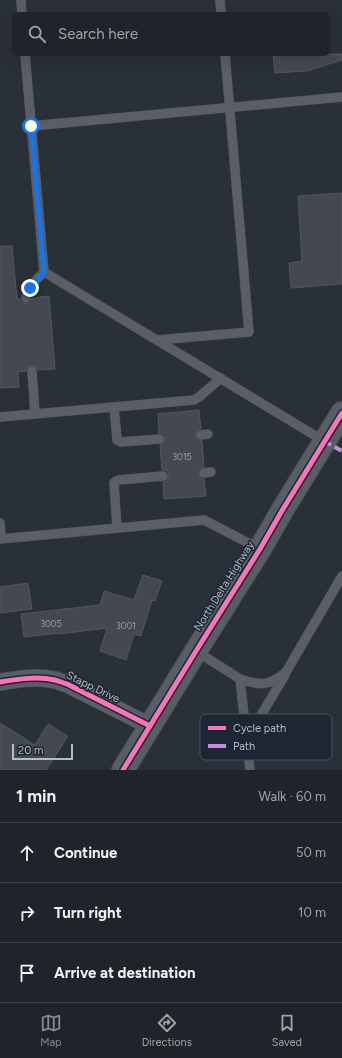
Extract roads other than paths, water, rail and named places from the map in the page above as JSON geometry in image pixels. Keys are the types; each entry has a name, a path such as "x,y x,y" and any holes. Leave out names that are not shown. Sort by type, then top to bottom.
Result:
{"street":[{"name":"North Delta Highway","path":"123,770 260,549 342,413"},
{"name":"Stapp Drive","path":"0,682 15,679 55,680 67,684 150,726"}],"lane":[{"path":"21,0 22,12"},
{"path":"220,0 221,12"},
{"path":"25,56 44,272 27,292 26,298"},
{"path":"157,340 249,332 225,56"},
{"path":"31,126 342,97"},
{"path":"44,272 324,441"},
{"path":"32,371 35,414"},
{"path":"0,417 194,400 221,378"},
{"path":"114,407 118,441 160,439"},
{"path":"117,528 114,486 116,480 162,476"},
{"path":"0,523 1,539 204,520 260,549"},
{"path":"262,714 342,576"},
{"path":"196,651 240,679 252,683 261,684 270,682 279,678 286,672"},
{"path":"240,679 244,714"},
{"path":"249,760 250,770"}]}
